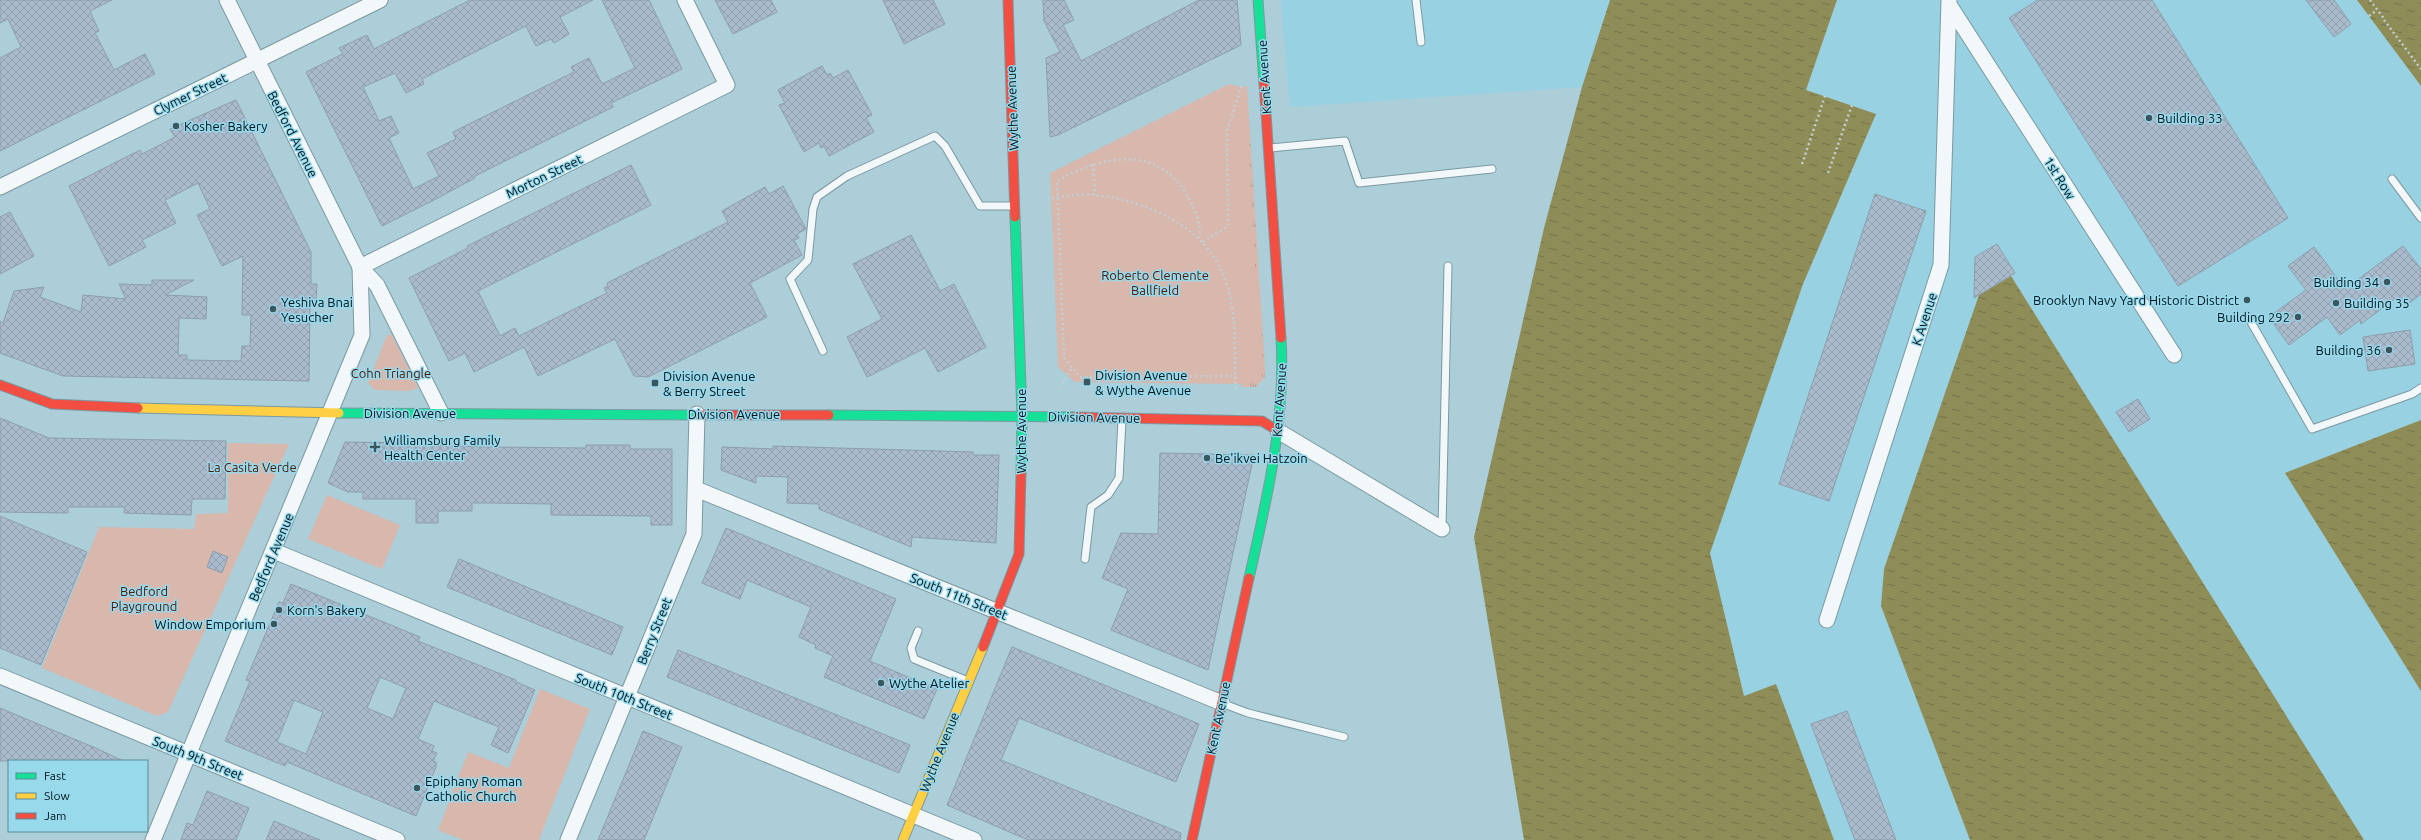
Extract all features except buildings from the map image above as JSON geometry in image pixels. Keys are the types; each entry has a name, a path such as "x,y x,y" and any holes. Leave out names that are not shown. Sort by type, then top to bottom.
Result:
{"main road":[{"name":"Wythe Avenue","path":"903,840 998,611 1016,566 1020,549 1022,416 1008,0"},
{"name":"Kent Avenue","path":"1192,840 1264,511 1278,431 1283,374 1258,0"},
{"name":"Division Avenue","path":"0,385 57,405 330,413 1022,416 1122,418 1262,421 1278,431"}],"street":[{"name":"Bedford Avenue","path":"227,0 360,267 377,285 441,413"},
{"name":"Clymer Street","path":"0,187 380,0"},
{"name":"Morton Street","path":"360,267 727,85 685,0"},
{"name":"1st Row","path":"1950,3 2174,355"},
{"name":"K Avenue","path":"1827,620 1941,265 1950,3"},
{"name":"Bedford Avenue","path":"153,840 274,551 362,335 360,267"},
{"name":"Berry Street","path":"568,840 694,534 697,414"},
{"name":"Division Avenue","path":"1278,431 1442,528"},
{"name":"South 11th Street","path":"696,489 1222,703"},
{"name":"South 10th Street","path":"274,551 974,840"},
{"name":"South 9th Street","path":"0,676 397,840"}],"lane":[{"path":"1416,0 1421,42"},
{"path":"823,351 790,279 808,260 813,209 818,197 847,176 936,136 946,146 980,206 1014,206"},
{"path":"1269,148 1345,141 1360,183 1492,169"},
{"path":"2392,179 2421,218"},
{"path":"1442,528 1448,266"},
{"path":"2247,315 2312,429 2412,394 2421,388"},
{"path":"1085,560 1091,507 1108,495 1119,478 1122,418"},
{"path":"918,631 911,648 914,659 968,681"},
{"path":"1222,703 1248,713 1344,737"}],"path":[{"path":"2370,0 2421,69"},
{"path":"2369,16 2377,10"},
{"path":"1204,242 1228,226 1227,131 1241,87 1249,82"},
{"path":"1802,164 1825,96"},
{"path":"1828,173 1852,105"},
{"path":"1199,238 1198,224 1192,204 1183,187 1173,176 1160,166 1132,158 1093,164 1056,181 1064,358 1080,377 1235,376"},
{"path":"1093,164 1095,195"},
{"path":"1047,198 1095,195 1139,203 1176,221 1204,242 1220,265 1229,290 1232,305 1236,392"},
{"path":"1060,388 1072,368"}],"shaded area":[{"path":"1281,0 1610,0 1582,87 1290,107"},
{"path":"1837,0 2357,0 2421,86 2421,420 2285,473 2421,691 2421,840 2364,840 2011,276 1979,296 1884,569 1881,606 1970,840 1834,840 1776,685 1744,696 1710,553 1803,284 1876,114 1806,90"}],"green space":[{"name":"Roberto Clemente Ballfield","path":"1229,84 1241,87 1245,95 1261,375 1255,382 1240,384 1075,382 1058,367 1050,173"},
{"path":"1247,85 1265,368 1265,377 1256,387 1241,387 1237,102 1243,87"},
{"name":"Cohn Triangle","path":"387,335 392,335 418,388 409,391 375,390 368,383"},
{"name":"Bedford Playground","path":"228,443 289,444 168,712 157,716 42,668 99,527 194,529 196,514 228,513"},
{"path":"327,495 400,525 382,569 308,539"},
{"path":"540,689 590,709 539,840 463,840 438,830 468,752 509,768"}],"water":[{"path":"1610,0 1837,0 1806,90 1876,114 1803,284 1710,553 1744,696 1776,684 1834,840 1524,840 1474,537 1544,228 1582,87"},
{"path":"2357,0 2421,0 2421,86"},
{"path":"2011,276 2364,840 1970,840 1881,606 1884,569 1979,295"},
{"path":"2421,420 2421,691 2285,473"}],"traffic: fast":[{"path":"1258,0 1264,83"},
{"path":"1015,217 1022,416 1021,473"},
{"path":"1249,578 1274,459 1281,399 1281,338"},
{"path":"339,413 698,415"},
{"path":"829,415 1073,417"}],"traffic: slow":[{"path":"138,408 339,413"},
{"path":"903,840 983,647"}],"traffic: jam":[{"path":"1008,0 1015,217"},
{"path":"1264,83 1281,338"},
{"path":"0,385 52,404 138,408"},
{"path":"698,415 829,415"},
{"path":"1073,417 1262,421 1278,431"},
{"path":"983,647 1019,554 1021,473"},
{"path":"1192,840 1249,578"}],"place":[{"name":"Building 33","path":"2149,118"},
{"name":"Kosher Bakery","path":"176,126"},
{"name":"Building 34","path":"2387,282"},
{"name":"Brooklyn Navy Yard Historic District","path":"2247,300"},
{"name":"Building 35","path":"2336,303"},
{"name":"Yeshiva Bnai Yesucher","path":"273,309"},
{"name":"Building 292","path":"2298,317"},
{"name":"Building 36","path":"2389,350"},
{"name":"Division Avenue & Wythe Avenue","path":"1087,382"},
{"name":"Division Avenue & Berry Street","path":"655,383"},
{"name":"Williamsburg Family Health Center","path":"375,447"},
{"name":"Be'ikvei Hatzoin","path":"1207,458"},
{"name":"Korn's Bakery","path":"279,610"},
{"name":"Window Emporium","path":"274,624"},
{"name":"Wythe Atelier","path":"881,683"},
{"name":"Epiphany Roman Catholic Church","path":"417,788"}],"park label":[{"name":"La Casita Verde","path":"252,467"}]}
